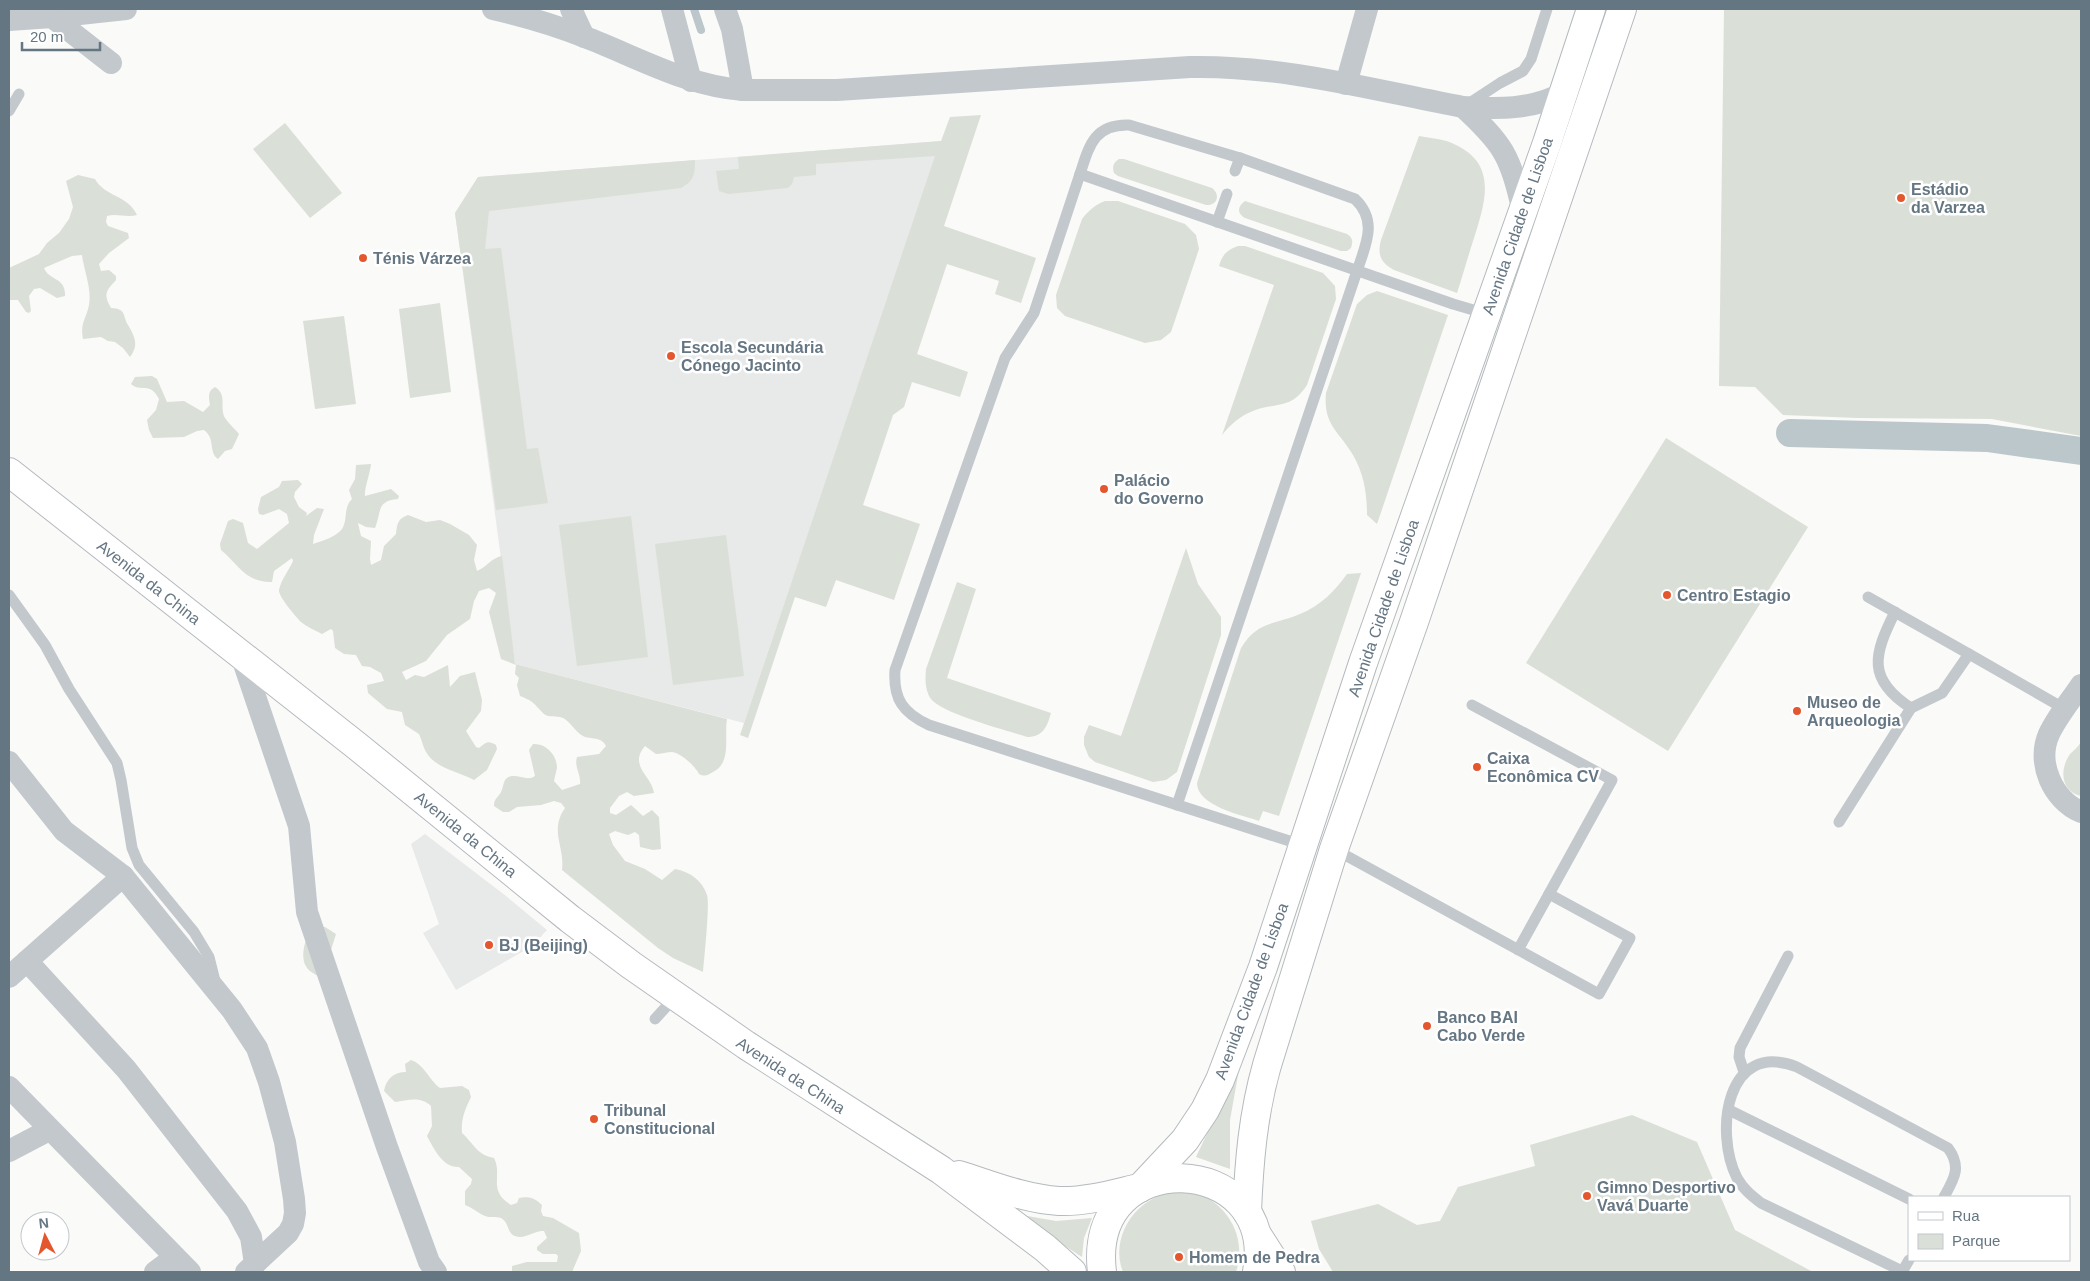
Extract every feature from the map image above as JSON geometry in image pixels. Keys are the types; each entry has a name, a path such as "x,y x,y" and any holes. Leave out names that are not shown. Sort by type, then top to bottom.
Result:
{"main road":[{"name":"Avenida Cidade de Lisboa","path":"1140,1188 1186,1140 1205,1110 1220,1080 1263,967 1363,663 1522,208 1547,143 1591,9"},
{"name":"Avenida Cidade de Lisboa","path":"1258,1272 1260,1258 1252,1224 1250,1149 1258,1097 1334,849 1414,622 1622,9"},
{"name":"Avenida da China","path":"9,472 357,746 570,919 631,966 846,1111 942,1170 1045,1248 1072,1272"},
{"name":"Avenida da China","path":"942,1170 1031,1196 1060,1201 1097,1197 1140,1188"},
{"path":"1102,1272 1101,1247 1108,1224 1121,1203 1140,1188 1162,1179 1186,1177 1210,1183 1231,1195 1252,1224 1281,1272"}],"street":[{"path":"9,20 52,13 126,9"},
{"path":"493,9 536,19 584,36 691,81 727,89 837,90 1224,66 1282,71 1463,107 1526,106 1551,100 1563,93"},
{"path":"571,9 584,36"},
{"path":"672,9 691,81"},
{"path":"744,9 728,19 744,90"},
{"path":"1346,84 1367,9"},
{"path":"52,13 111,63"},
{"path":"1463,107 1482,124 1501,147 1515,177 1522,208"},
{"path":"241,655 299,826 307,912 390,1156 429,1262 436,1272"},
{"path":"2081,685 2049,734 2045,760 2052,786 2072,808 2081,812"},
{"path":"9,762 64,831 123,876 232,1010 256,1048 278,1113 285,1142 294,1199 293,1224 288,1233 250,1268"},
{"path":"9,978 123,876"},
{"path":"27,961 126,1069 238,1211 250,1237 250,1268"},
{"path":"9,1087 182,1265"},
{"path":"9,1151 49,1130"},
{"path":"155,1272 182,1265"}],"lane":[{"path":"1463,107 1500,83 1523,71 1530,60 1547,9"},
{"path":"9,111 19,94"},
{"path":"1177,805 1357,271 1368,228 1366,212 1354,199 1240,158 1129,125 1118,125 1105,129 1096,136 1089,147 1034,313 1005,358 895,670 894,683 897,697 904,709 914,718 929,725 1177,805 1302,845"},
{"path":"1235,171 1240,158"},
{"path":"1080,174 1486,314"},
{"path":"1217,222 1227,194"},
{"path":"9,595 45,645 69,688 117,763 132,848 139,865 199,940 209,957 216,991"},
{"path":"1868,597 2065,709"},
{"path":"1895,612 1881,640 1878,655 1880,672 1886,687 1896,698 1911,708"},
{"path":"1839,822 1911,708 1942,693 1969,654"},
{"path":"1472,705 1612,780 1518,950"},
{"path":"1334,849 1599,994 1630,938 1549,894"},
{"path":"1744,1072 1739,1057 1740,1048 1788,956"},
{"path":"655,1019 676,996"},
{"path":"1908,1261 1902,1272 1761,1203 1747,1192 1738,1179 1732,1163 1728,1137 1730,1097 1736,1083 1744,1072 1762,1063 1784,1061 1948,1148 1955,1158 1956,1171 1945,1196"},
{"path":"1729,1110 1908,1199"}],"shaded area":[{"name":"Escola Secundária Cónego Jacinto","path":"941,141 744,723 515,664 455,213 478,177"},
{"path":"425,834 547,930 532,946 456,990 423,933 439,924 411,844"}],"green space":[{"name":"Estádio da Varzea","path":"1724,9 2081,9 2081,436 1992,419 1857,418 1783,415 1755,387 1719,386"},
{"path":"981,115 944,226 1036,258 1021,303 995,294 999,281 947,264 917,354 968,372 960,397 912,382 904,407 893,415 863,505 920,524 894,600 836,580 826,607 795,597 748,738 740,735 935,156 816,164 816,175 794,177 792,184 788,188 728,194 719,191 716,171 739,169 738,157 941,141 950,117"},
{"path":"285,123 342,193 310,218 253,149"},
{"path":"1419,136 1442,140 1456,145 1469,153 1478,163 1483,174 1485,186 1482,212 1457,293 1394,270 1383,261 1380,254 1381,240"},
{"path":"1119,159 1212,188 1217,197 1216,200 1213,204 1206,205 1118,176 1114,173 1113,167"},
{"path":"695,160 693,177 689,183 681,188 489,211 485,249 501,248 527,449 538,448 548,503 496,510 455,213 478,177"},
{"path":"78,175 95,179 99,185 128,203 137,215 107,216 106,222 108,226 128,233 129,238 109,253 99,264 101,271 109,270 116,276 116,280 106,296 111,308 122,311 134,337 135,345 130,357 115,342 101,337 83,339 83,325 90,299 82,255 72,256 44,268 46,272 63,285 65,296 57,298 40,288 34,289 29,296 31,311 29,313 26,312 18,300 9,300 9,268 39,254 47,243 59,233 69,219 73,207 66,181"},
{"path":"1105,201 1118,201 1185,224 1196,235 1199,249 1171,332 1161,340 1145,343 1065,316 1057,308 1056,295 1082,219 1092,208"},
{"path":"1245,201 1347,234 1352,240 1351,248 1347,251 1341,251 1245,218 1240,214 1239,210 1240,205"},
{"path":"1238,246 1245,246 1323,273 1335,286 1336,299 1307,385 1301,393 1289,402 1261,408 1244,415 1222,435 1274,285 1219,266 1226,253"},
{"path":"1377,291 1448,315 1377,524 1367,515 1360,469 1348,447 1333,427 1327,413 1326,393 1357,304 1367,295"},
{"path":"440,303 451,392 410,398 399,309"},
{"path":"344,316 356,404 315,409 303,321"},
{"path":"152,376 157,379 167,402 184,401 203,412 210,405 209,395 211,391 215,387 219,390 222,397 223,414 239,434 232,449 225,451 218,459 213,453 210,437 204,430 184,437 153,438 147,420 156,410 159,399 152,390 138,388 131,384 135,377"},
{"name":"Centro Estagio","path":"1666,438 1808,527 1668,751 1526,663"},
{"path":"371,464 365,496 391,489 399,496 398,499 386,502 383,505 375,528 366,527 358,523 361,536 371,541 371,565 381,560 384,546 396,534 397,527 402,518 408,515 426,522 440,520 450,524 469,535 477,545 474,560 477,571 502,556 515,664 727,719 725,756 719,768 708,775 701,775 692,764 680,755 672,752 656,754 645,746 640,753 640,765 654,793 634,796 627,792 619,796 610,808 610,813 616,815 631,805 643,816 652,810 659,817 661,849 653,850 640,847 639,835 635,832 628,835 615,831 609,834 613,845 625,861 645,869 662,880 675,869 680,870 699,881 705,890 708,909 703,972 673,958 658,948 562,870 558,824 565,808 561,803 554,801 541,805 517,807 509,812 503,812 494,806 508,777 531,778 535,776 529,750 533,744 546,748 553,754 557,763 554,781 562,790 580,784 576,764 577,757 599,754 606,746 599,739 580,734 563,718 544,714 531,701 520,696 517,685 519,678 515,674 516,665 501,659 489,612 496,593 489,588 479,591 474,601 470,619 447,635 426,661 402,672 406,680 415,675 424,677 448,665 450,687 460,676 475,672 482,700 481,711 466,731 476,747 479,748 489,742 496,745 497,749 487,770 474,780 435,762 426,752 419,734 405,725 402,712 387,709 368,693 367,685 384,681 381,673 370,667 362,666 356,655 344,654 335,648 333,631 331,629 322,634 303,624 292,611 281,597 279,590 293,561 292,558 274,571 272,582 263,582 243,572 221,550 220,544 228,521 233,519 243,523 248,543 257,549 289,523 287,514 279,509 263,515 259,514 258,509 261,497 279,487 282,481 298,480 302,484 295,492 294,497 299,507 307,513 306,516 317,508 324,509 314,535 313,544 333,536 344,525 347,506 352,499 349,490 355,479 356,465"},
{"path":"631,516 648,657 577,666 559,525"},
{"path":"726,535 744,676 673,685 655,544"},
{"path":"1186,548 1198,584 1221,617 1221,635 1177,772 1166,780 1153,782 1095,762 1089,757 1084,745 1084,737 1089,725 1121,736"},
{"path":"1361,573 1279,816 1263,811 1259,821 1212,804 1199,791 1197,783 1241,648 1247,639 1260,628 1307,611 1326,597 1347,574"},
{"path":"957,582 976,589 947,678 1051,713 1046,727 1041,733 1027,737 991,726 948,710 938,705 929,696 926,684 926,669"},
{"path":"2081,742 2081,796 2069,790 2063,773 2066,760"},
{"path":"317,927 325,927 336,934 331,950 327,982 306,967 303,957 309,931"},
{"path":"411,1060 416,1062 440,1088 462,1086 469,1090 471,1097 464,1114 462,1133 480,1152 494,1158 499,1194 511,1205 517,1203 519,1198 529,1197 534,1199 542,1205 541,1211 543,1216 553,1218 579,1233 581,1251 572,1272 512,1272 512,1266 527,1262 557,1262 558,1256 556,1254 543,1254 537,1250 537,1247 547,1238 544,1231 522,1237 515,1236 512,1235 501,1218 485,1216 465,1205 465,1191 471,1184 472,1179 459,1167 444,1161 427,1136 432,1126 431,1106 419,1100 395,1102 384,1091 391,1077 398,1073 406,1072 405,1064"},
{"path":"1240,1064 1230,1120 1230,1169 1196,1157"},
{"name":"Gimno Desportivo Vavá Duarte","path":"1632,1115 1697,1142 1735,1230 1813,1272 1333,1272 1319,1249 1311,1221 1378,1204 1417,1225 1440,1221 1458,1187 1535,1166 1530,1145"},
{"path":"1188,1192 1207,1198 1216,1204 1230,1220 1238,1240 1239,1261 1236,1272 1123,1272 1120,1259 1122,1235 1135,1213 1155,1197 1168,1193"},
{"path":"1016,1214 1056,1221 1092,1218 1084,1238 1082,1257"}],"waterway":[{"path":"694,9 701,30"},
{"path":"1790,433 1987,438 2081,451"}],"place":[{"name":"Estádio da Varzea","path":"1901,198"},
{"name":"Ténis Várzea","path":"363,258"},
{"name":"Escola Secundária Cónego Jacinto","path":"671,356"},
{"name":"Palácio do Governo","path":"1104,489"},
{"name":"Centro Estagio","path":"1667,595"},
{"name":"Museo de Arqueologia","path":"1797,711"},
{"name":"Caixa Econômica CV","path":"1477,767"},
{"name":"BJ (Beijing)","path":"489,945"},
{"name":"Banco BAI Cabo Verde","path":"1427,1026"},
{"name":"Tribunal Constitucional","path":"594,1119"},
{"name":"Gimno Desportivo Vavá Duarte","path":"1587,1196"},
{"name":"Homem de Pedra","path":"1179,1257"}]}
